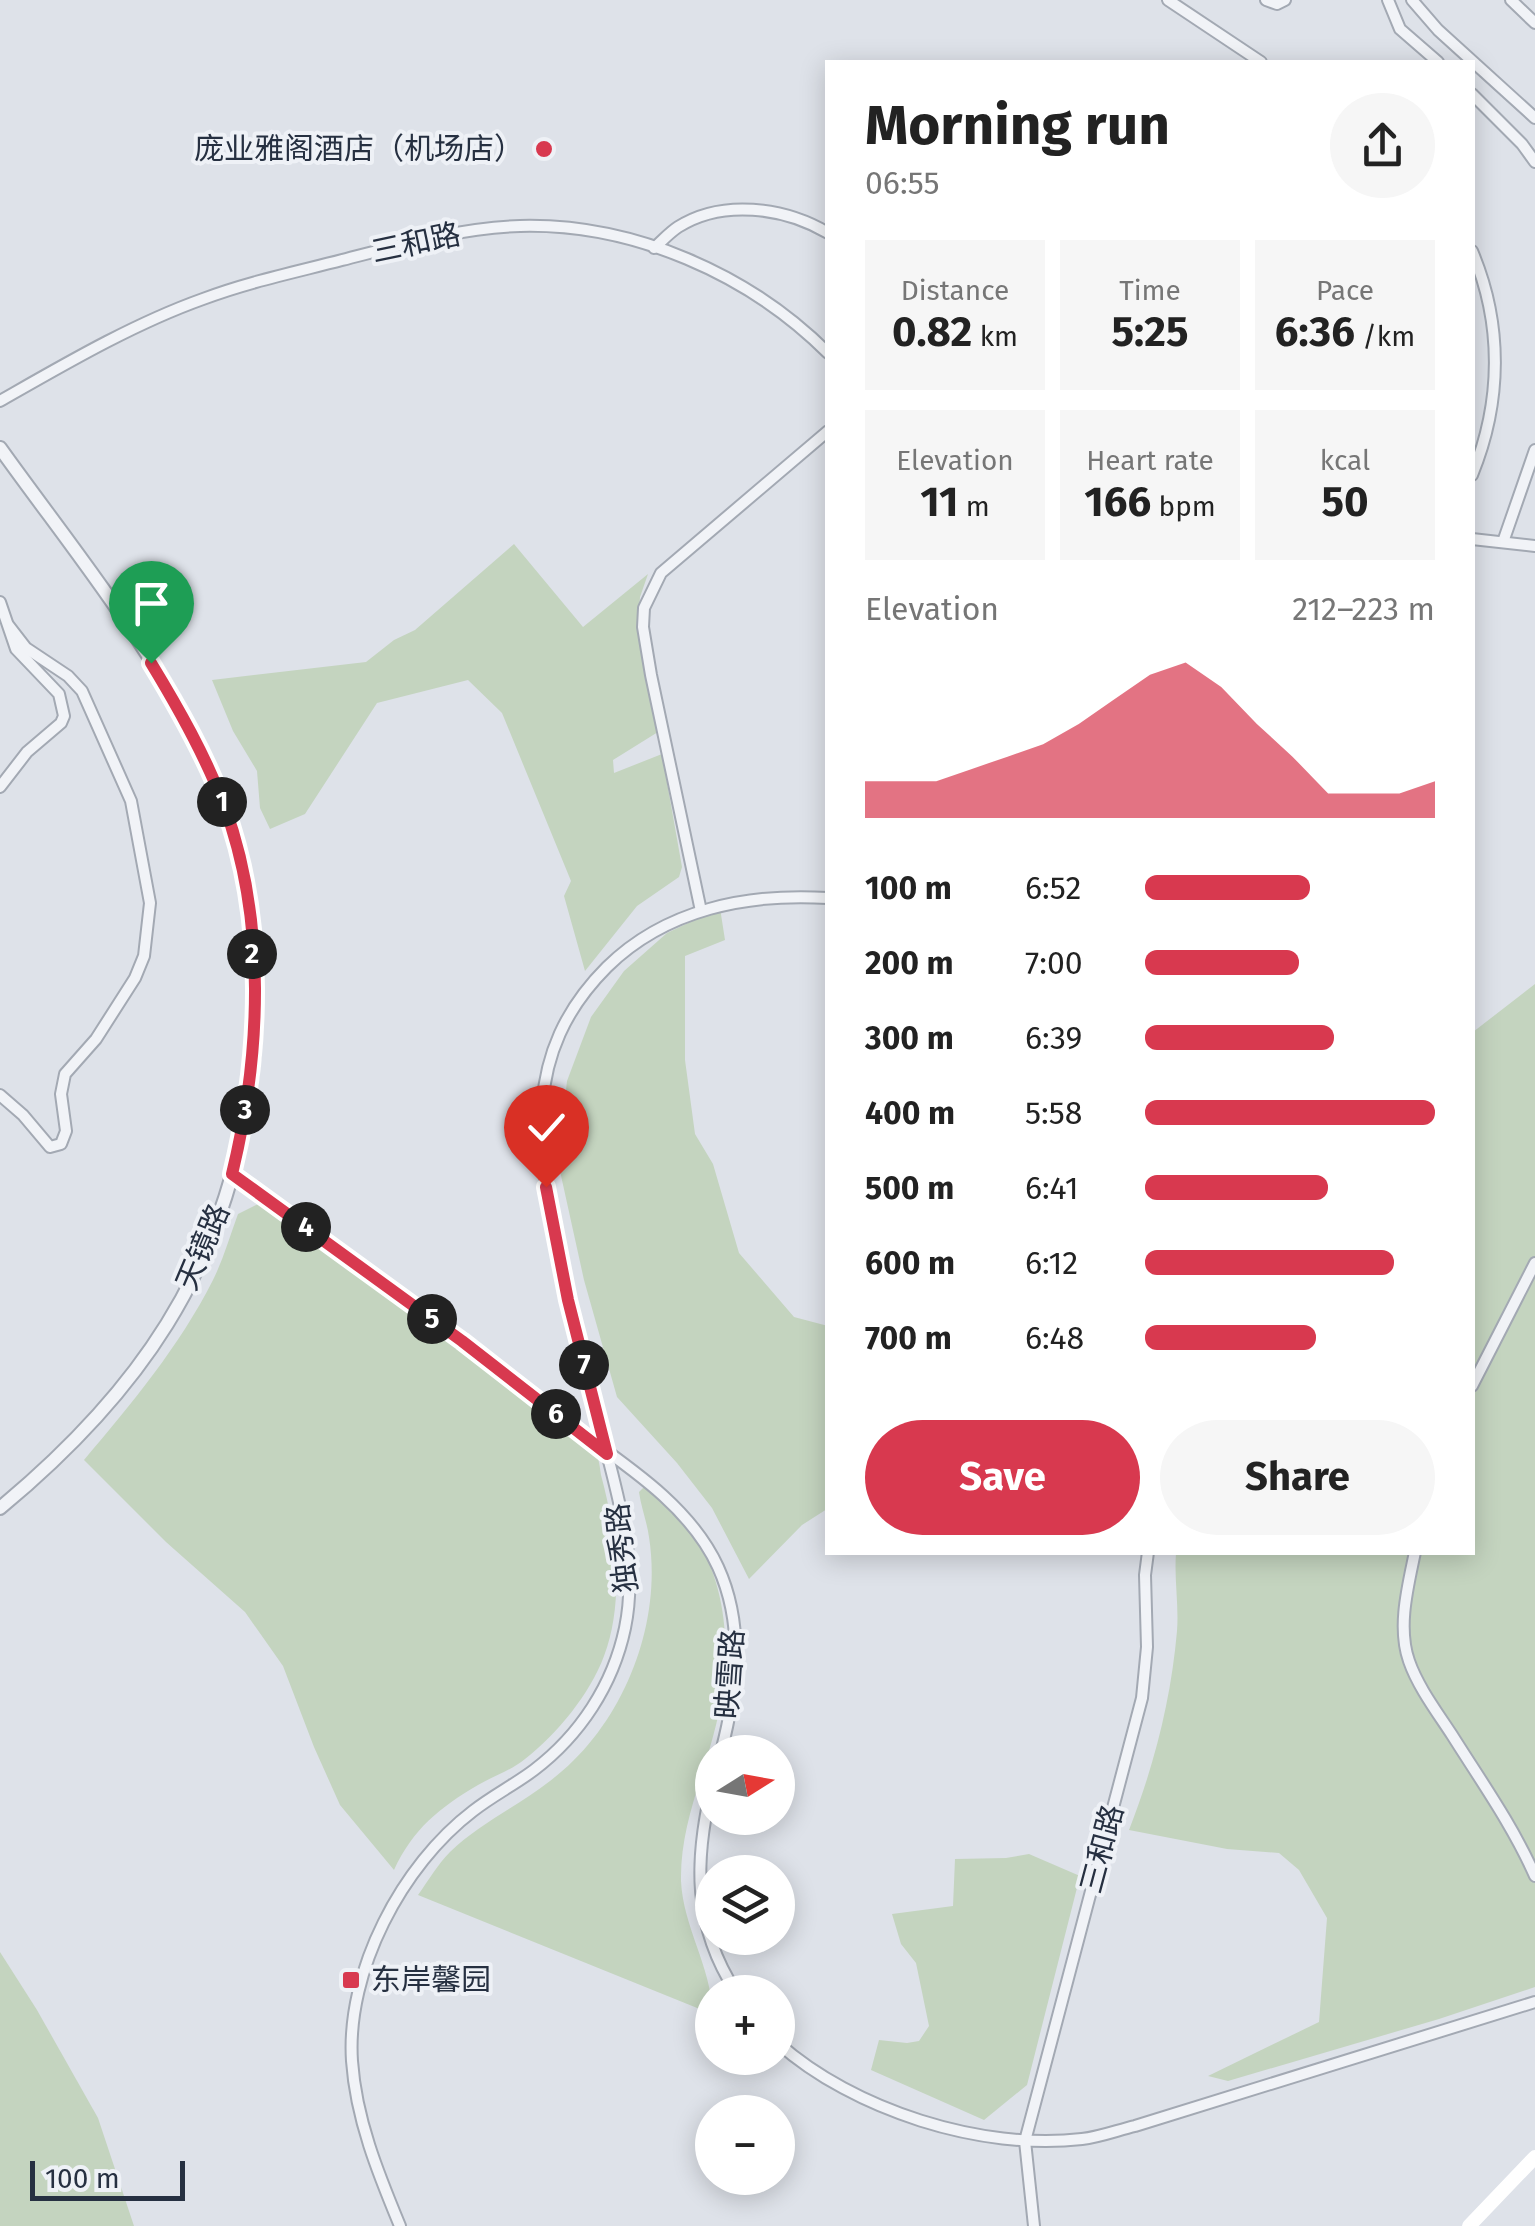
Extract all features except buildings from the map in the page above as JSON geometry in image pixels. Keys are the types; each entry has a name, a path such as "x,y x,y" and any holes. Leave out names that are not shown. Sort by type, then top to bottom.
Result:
{"main road":[{"path":"1469,2226 1535,2157"}],"street":[{"path":"1168,0 1258,60"},
{"path":"1266,0 1278,4 1285,0"},
{"path":"1388,0 1400,28 1436,60"},
{"path":"1412,0 1471,60"},
{"path":"1511,0 1535,23"},
{"path":"1475,64 1535,118"},
{"path":"1475,97 1513,133 1535,162"},
{"path":"654,248 680,226 726,211 766,209 825,230"},
{"name":"三和路","path":"0,400 201,300 405,244 482,229 523,226 601,234 654,248 724,276 766,302 825,351"},
{"path":"1475,261 1490,305 1495,363 1488,431 1475,467"},
{"path":"701,911 651,676 644,608 661,573 825,434"},
{"name":"天镜路","path":"0,448 151,663 200,749 228,818 247,894 254,990 248,1087 232,1174 195,1274 146,1356 88,1426 0,1508"},
{"path":"1503,542 1535,450"},
{"path":"1475,538 1535,546"},
{"path":"0,602 16,649 60,694 64,716 27,752 0,787"},
{"path":"0,1095 50,1147 61,1144 66,1124 60,1094 65,1074 96,1039 135,978 144,956 150,903 131,802 82,691 68,676 26,648 10,626"},
{"name":"独秀路","path":"400,2226 369,2147 356,2092 352,2032 362,1985 384,1922 420,1864 471,1812 554,1753 584,1720 607,1681 622,1642 630,1576 625,1530 568,1300 548,1201 540,1136 543,1088 561,1029 592,984 644,938 701,911 773,898 825,898"},
{"name":"映雪路","path":"232,1174 462,1341 679,1512 706,1546 725,1582 733,1615 736,1656 725,1735"},
{"path":"1475,1380 1535,1263"},
{"name":"三和路","path":"1025,2140 1142,1698 1148,1555"},
{"path":"1414,1555 1406,1597 1408,1660 1432,1705 1520,1840 1535,1876"},
{"path":"702,1835 700,1904 714,1953 726,1975"},
{"path":"795,2055 822,2076 878,2105 943,2125 1025,2140 1084,2139 1535,2002"},
{"path":"1025,2140 1034,2226"}],"green space":[{"path":"514,544 583,627 648,574 639,614 658,732 613,760 614,773 662,754 682,867 679,877 637,906 585,971 564,896 571,881 502,713 468,680 377,703 305,814 270,829 260,808 257,771 233,731 212,680 366,662 394,640 415,630"},
{"path":"720,908 725,940 685,956 685,1060 695,1134 713,1164 739,1253 794,1317 825,1325 825,1510 802,1525 749,1579 712,1508 617,1397 584,1280 558,1162 567,1081 591,1017 624,971 667,933"},
{"path":"1535,984 1535,1987 1228,2081 1208,2076 1319,2022 1327,1918 1299,1870 1279,1853 1227,1849 1129,1830 1166,1707 1177,1621 1176,1555 1475,1555 1475,1030"},
{"path":"264,1201 572,1423 597,1455 611,1519 616,1565 614,1612 611,1635 590,1685 537,1749 428,1821 394,1870 340,1805 283,1666 245,1612 166,1542 84,1460 137,1396 200,1305 238,1214"},
{"path":"644,1487 666,1499 693,1533 714,1577 724,1626 726,1652 721,1701 713,1735 695,1735 695,1798 682,1860 683,1898 695,1940 695,1955 700,1955 706,1975 695,1975 695,2007 418,1895 461,1842 576,1759 617,1704 643,1639 650,1605 649,1537 639,1492"},
{"path":"1029,1854 1080,1876 1027,2085 984,2120 871,2070 879,2040 919,2041 929,2026 916,1963 901,1944 892,1914 953,1906 955,1859"},
{"path":"0,1952 98,2118 134,2226 0,2226"}],"place":[{"name":"庞业雅阁酒店（机场店）","path":"544,149"},
{"name":"东岸馨园","path":"351,1980"}],"route":[{"path":"151,663 212,776 237,846 247,894 253,962 253,1037 246,1107 232,1174 462,1341 607,1454 568,1300 546,1187"}]}
